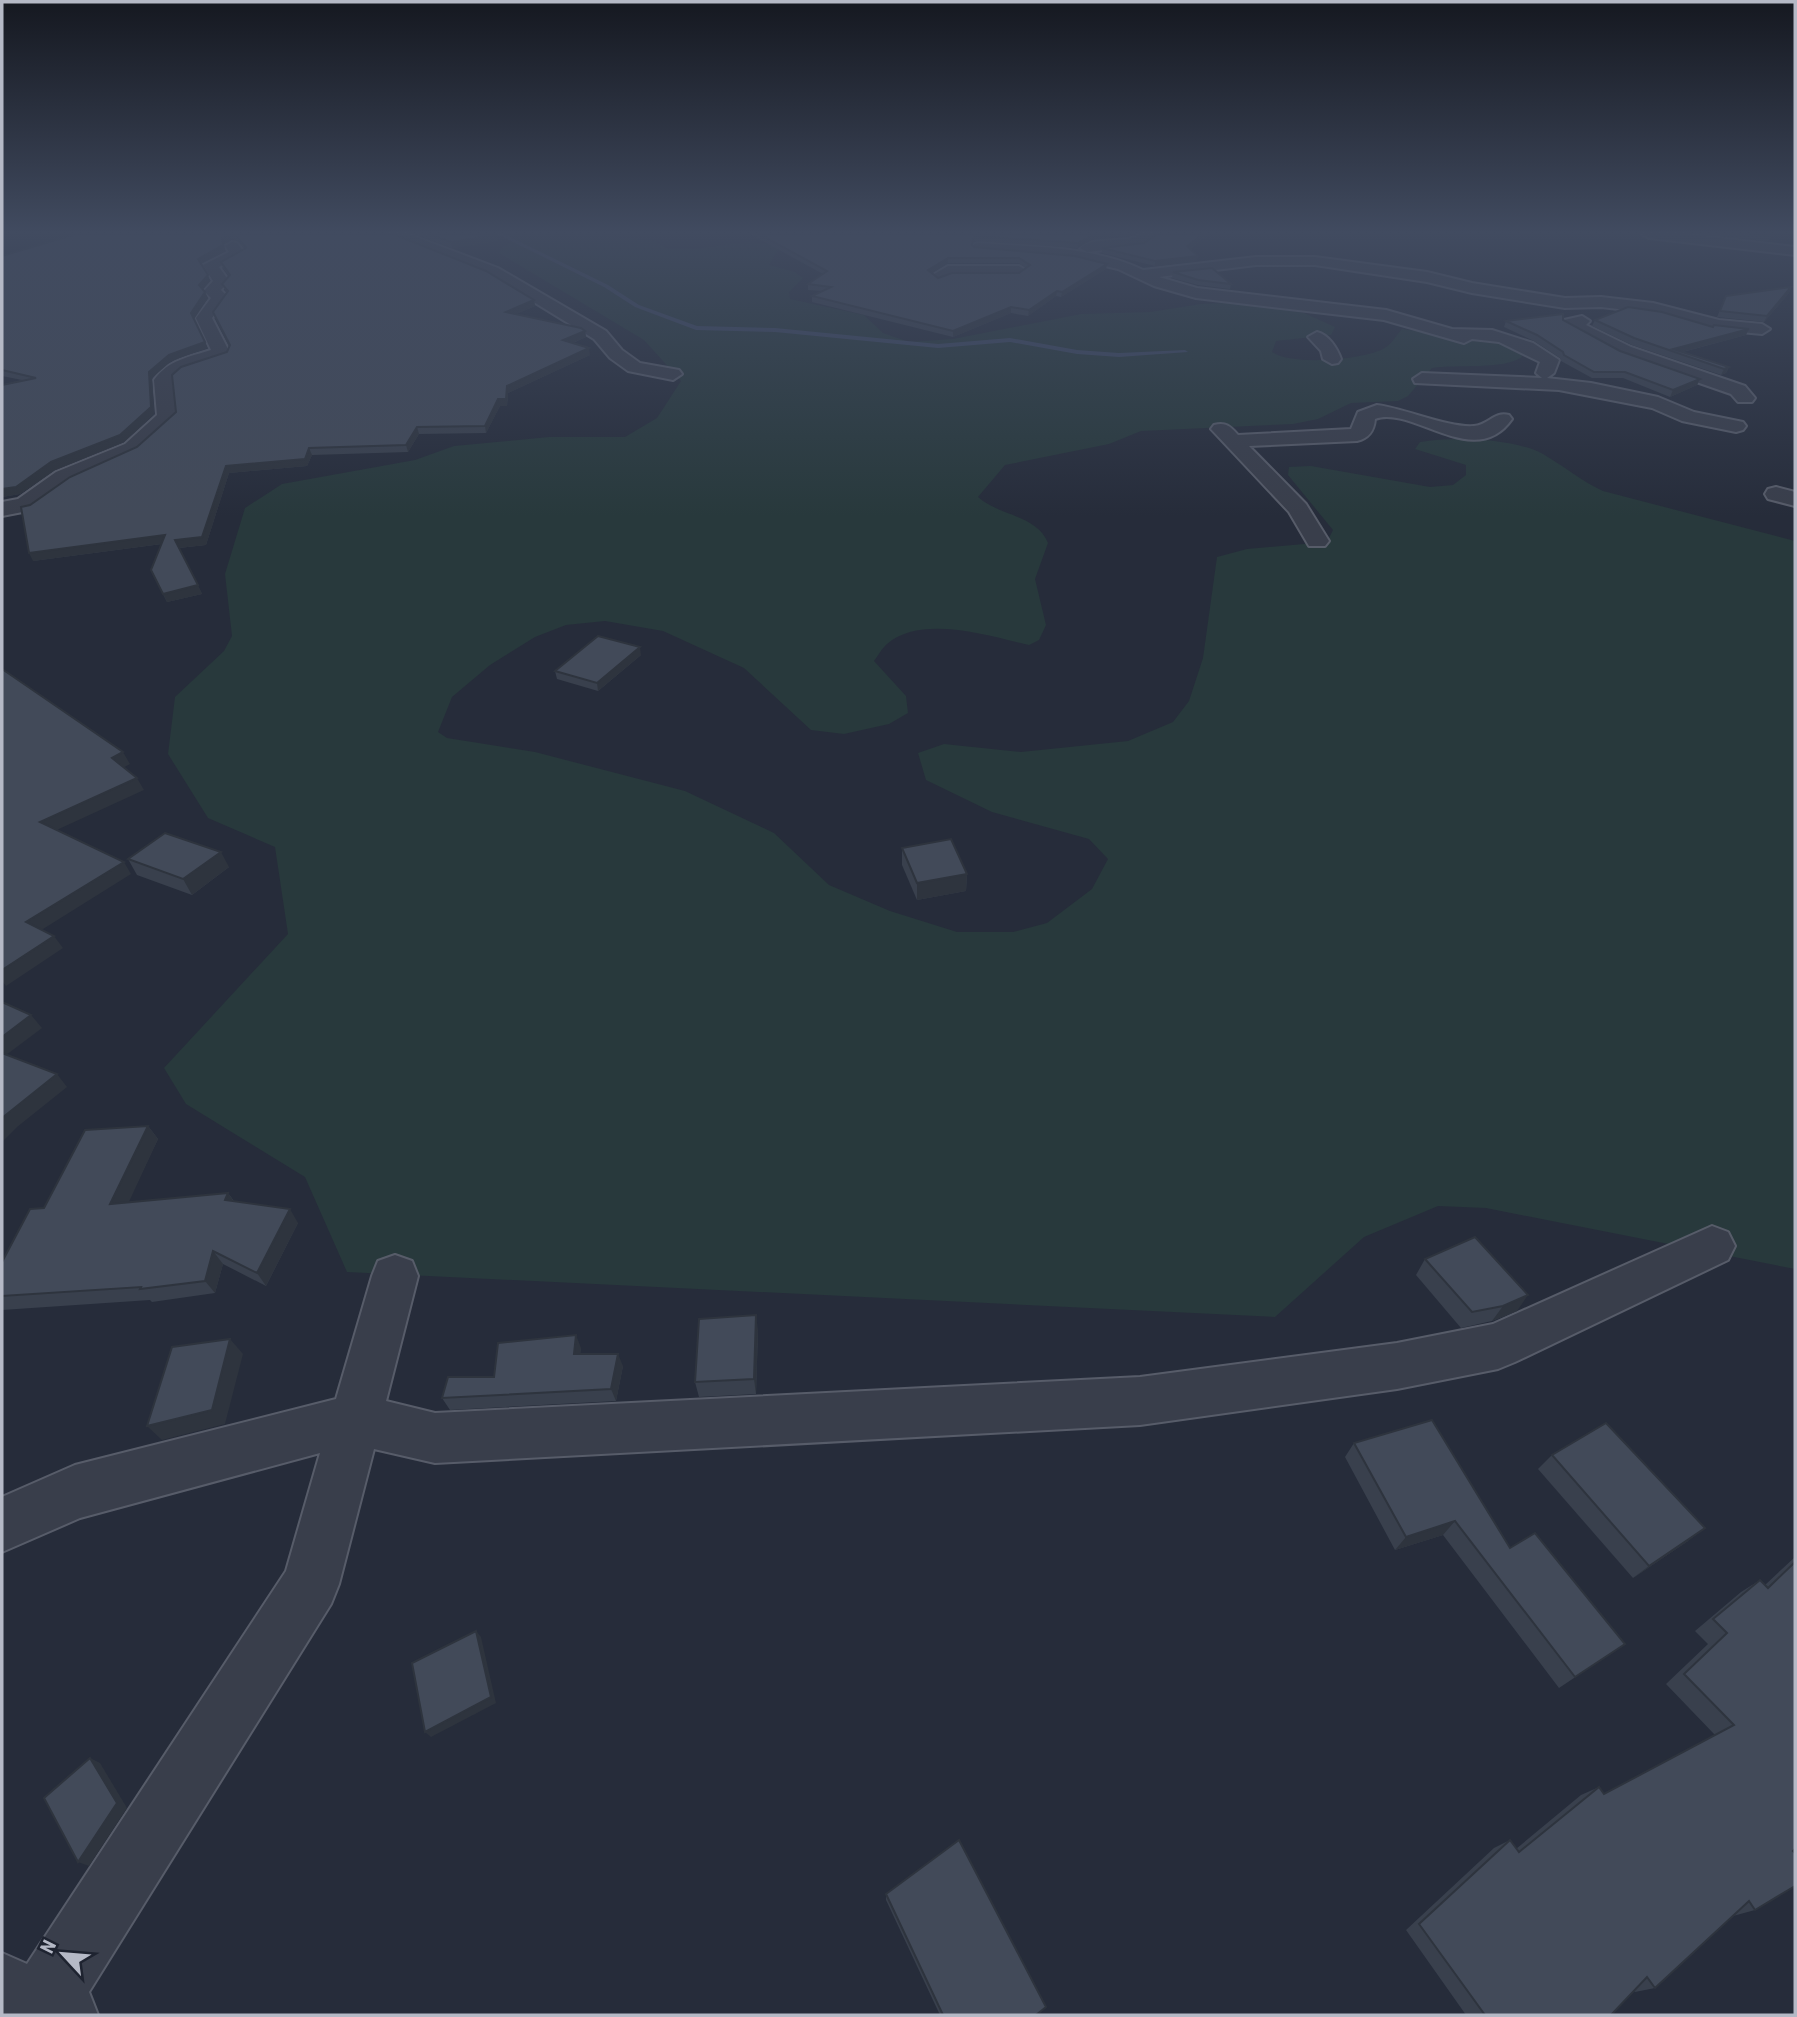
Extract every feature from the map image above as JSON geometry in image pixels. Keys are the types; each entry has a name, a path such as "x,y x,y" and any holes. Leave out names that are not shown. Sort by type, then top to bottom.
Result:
{"street":[{"path":"2,509 25,505 64,477 132,448 167,416 163,380 176,368 221,353 209,328"},
{"path":"589,328 600,335 616,354 634,367 673,374"},
{"path":"1431,328 1458,336 1488,333 1512,339 1550,360 1545,373"},
{"path":"1486,398 1456,386 1422,379 1572,386 1658,403 1704,396 1745,398 1743,387 1625,351 1574,328"},
{"path":"1753,328 1762,329"},
{"path":"1317,337 1329,350 1332,359"},
{"path":"1524,365 1559,377 1572,386"},
{"path":"1658,403 1683,420 1736,426"},
{"path":"1317,541 1298,509 1225,433 1357,435 1364,428 1365,416 1377,411 1470,432 1487,431 1497,426 1502,419"},
{"path":"2,1525 75,1492 355,1419 435,1438 1140,1401 1397,1366 1498,1346 1712,1246"},
{"path":"36,2003 310,1584 395,1276"}],"shaded area":[{"path":"624,328 878,328 883,333 909,342 953,339 1009,328 1334,328 1331,335 1276,341 1272,352 1295,359 1310,360 1373,353 1388,345 1402,329 1503,343 1520,351 1522,357 1503,364 1432,368 1408,396 1398,401 1351,403 1318,419 1293,424 1141,431 1109,444 1005,465 978,497 1027,521 1043,534 1048,543 1035,579 1046,625 1039,640 1029,645 976,633 937,629 918,630 887,644 874,661 906,696 908,713 889,724 844,734 811,730 744,668 663,631 605,621 566,625 535,637 490,665 452,697 438,732 447,738 535,752 685,791 774,833 829,885 890,911 957,932 1013,932 1047,923 1092,889 1108,859 1089,839 992,812 926,780 918,753 944,744 1021,752 1128,741 1173,722 1189,701 1203,658 1217,557 1247,549 1327,542 1333,530 1288,475 1289,467 1311,466 1430,487 1453,485 1466,475 1466,465 1415,449 1420,442 1466,439 1500,442 1543,454 1603,491 1795,541 1795,1269 1486,1208 1438,1206 1364,1237 1275,1317 347,1272 305,1177 186,1104 164,1068 288,934 275,847 208,818 168,754 175,697 224,651 232,636 225,574 245,508 282,484 415,460 454,446 549,437 625,437 657,418 681,381 644,340"}],"building":[{"path":"2,328 198,328 205,342 169,355 149,372 151,407 120,435 51,462 16,487 2,489 2,385 36,378 2,370"},
{"path":"221,328 581,328 585,331 563,340 589,348 507,386 506,399 498,399 485,426 417,427 406,445 309,448 305,459 226,466 202,537 175,540 198,585 163,594 151,570 165,535 29,553 21,507 30,505 70,477 137,447 176,412 172,375 181,367 227,352 230,345"},
{"path":"1522,328 1578,328 1620,351 1700,379 1673,390 1625,372 1594,372"},
{"path":"1613,328 1749,329 1673,349 1729,367 1724,369"},
{"path":"598,636 640,647 597,683 555,671"},
{"path":"2,669 123,752 112,758 137,778 40,822 124,862 26,922 54,936 2,970"},
{"path":"165,833 221,852 183,879 128,859"},
{"path":"951,839 967,874 917,883 902,848"},
{"path":"2,1002 31,1015 2,1037"},
{"path":"2,1053 57,1074 2,1118"},
{"path":"148,1126 110,1204 228,1193 225,1200 290,1209 257,1273 213,1251 205,1281 140,1289 141,1287 2,1296 2,1262 30,1209 44,1208 85,1130"},
{"path":"1475,1237 1528,1295 1503,1306 1472,1312 1425,1259"},
{"path":"756,1315 754,1379 695,1382 699,1319"},
{"path":"576,1335 574,1354 618,1354 611,1389 442,1398 448,1377 494,1377 498,1343"},
{"path":"230,1339 212,1410 147,1426 172,1347"},
{"path":"1432,1420 1510,1548 1535,1533 1625,1644 1575,1677 1455,1521 1406,1537 1354,1443"},
{"path":"1606,1423 1705,1528 1649,1566 1552,1455"},
{"path":"1795,1562 1795,1886 1755,1910 1749,1901 1655,1988 1647,1977 1611,2015 1485,2015 1419,1924 1510,1840 1519,1852 1599,1787 1604,1794 1734,1725 1684,1674 1727,1633 1713,1619 1760,1580 1768,1588"},
{"path":"476,1631 491,1697 425,1732 412,1663"},
{"path":"90,1758 117,1803 78,1862 44,1798"},
{"path":"959,1840 1046,2007 1036,2015 943,2015 886,1894"}],"waterway":[{"path":"701,328 775,330 938,346 1010,340 1077,352 1119,355 1185,352"}]}
